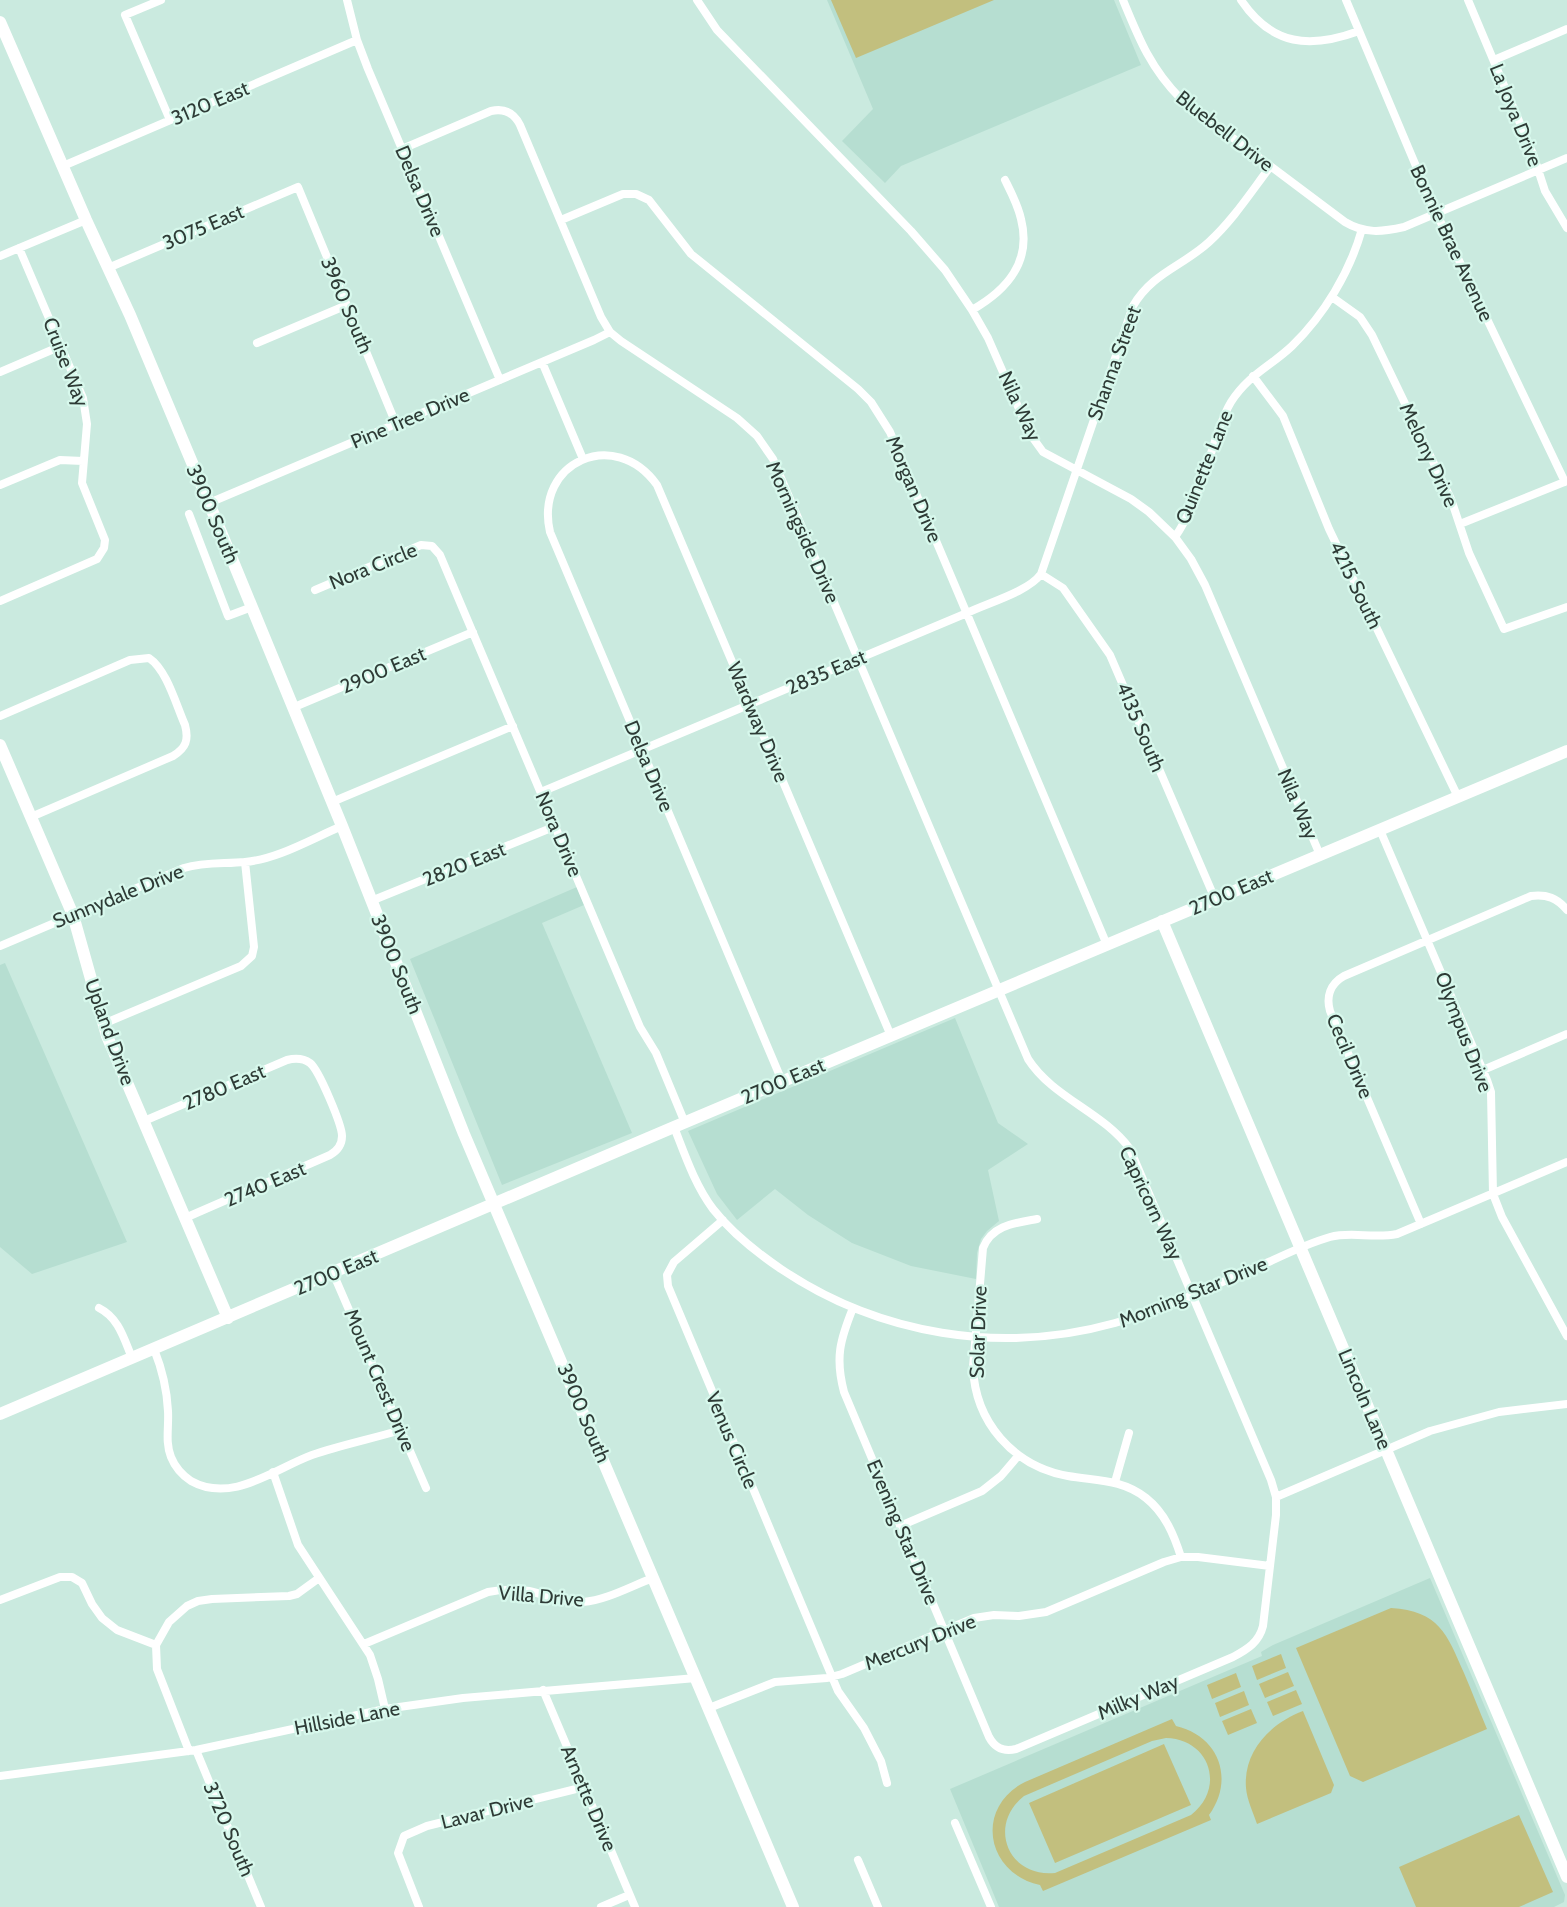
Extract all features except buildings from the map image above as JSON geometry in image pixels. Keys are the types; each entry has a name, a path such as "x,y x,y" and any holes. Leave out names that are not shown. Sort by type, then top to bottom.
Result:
{"street":[{"path":"161,0 125,15 170,120"},
{"name":"Delsa Drive","path":"346,0 357,40 500,380"},
{"name":"Nila Way","path":"696,0 717,30 924,245 945,270 972,310 1001,365 1036,444 1047,455 1140,505 1158,520 1191,559 1205,585 1320,855"},
{"name":"Bluebell Drive","path":"1123,0 1149,60 1167,85 1190,108 1345,222 1362,229"},
{"path":"1241,0 1263,26 1288,38 1307,42 1325,42 1359,31"},
{"name":"Bonnie Brae Avenue","path":"1346,0 1436,213 1566,482"},
{"name":"La Joya Drive","path":"1468,0 1533,154 1545,191 1567,228"},
{"name":"3900 South","path":"0,22 209,503 342,826 464,1134 793,1907"},
{"path":"1494,60 1567,29"},
{"name":"3120 East","path":"63,166 357,40"},
{"name":"Morningside Drive","path":"402,149 491,111 505,110 512,114 518,120 610,332 737,418 763,444 777,467 999,990"},
{"path":"1362,229 1382,232 1404,227 1567,158"},
{"name":"Shanna Street","path":"1041,574 1128,315 1138,297 1152,280 1196,252 1218,233 1270,166"},
{"path":"972,310 1002,289 1013,275 1021,256 1023,237 1021,217 1005,180"},
{"name":"3075 East","path":"108,268 298,187"},
{"name":"3960 South","path":"298,187 396,424"},
{"name":"Morgan Drive","path":"561,220 623,194 645,197 691,254 858,389 876,410 890,432 1107,945"},
{"path":"0,256 86,220"},
{"name":"Quinette Lane","path":"1174,537 1186,519 1226,411 1240,389 1292,346 1332,297 1358,244 1362,229"},
{"name":"Cruise Way","path":"0,601 97,559 104,548 105,540 82,483 87,424 83,398 19,248"},
{"name":"Melony Drive","path":"1332,297 1353,312 1368,328 1451,499 1469,553 1504,629 1567,607"},
{"path":"257,343 347,305"},
{"name":"Pine Tree Drive","path":"209,503 610,332"},
{"path":"0,372 61,346"},
{"path":"542,362 583,459"},
{"name":"4215 South","path":"1253,376 1276,404 1286,422 1329,529 1458,797"},
{"name":"Wardway Drive","path":"583,459 599,455 622,458 638,465 657,485 891,1036"},
{"name":"Delsa Drive","path":"583,459 564,472 555,484 547,507 548,524 553,540 782,1082"},
{"path":"0,485 60,460 83,461"},
{"path":"1460,524 1566,482"},
{"path":"189,514 228,616 252,607"},
{"name":"Nora Circle","path":"315,590 418,546 432,546"},
{"name":"Nora Drive","path":"432,546 442,558 640,1027 656,1053 680,1125"},
{"name":"2835 East","path":"541,792 967,613 1029,585 1041,574"},
{"name":"4135 South","path":"1041,574 1063,588 1110,655 1215,899"},
{"name":"2900 East","path":"292,708 473,632"},
{"path":"0,716 130,660 148,658 156,663 188,734 187,744 173,756 31,817"},
{"path":"332,802 513,726"},
{"name":"Upland Drive","path":"0,744 73,915 103,1024 228,1318"},
{"name":"2700 East","path":"0,1414 1567,751"},
{"name":"Sunnydale Drive","path":"0,946 184,868 206,864 245,862 284,850 342,826"},
{"name":"2820 East","path":"371,901 556,826"},
{"name":"Olympus Drive","path":"1380,830 1484,1070 1491,1092 1493,1194 1502,1217 1567,1336"},
{"path":"103,1024 246,962 253,952 245,862"},
{"path":"1428,940 1531,896 1541,895 1555,898 1567,910"},
{"name":"Lincoln Lane","path":"1162,921 1567,1877"},
{"name":"Cecil Drive","path":"1421,1224 1330,1011 1328,998 1330,989 1339,978 1428,940"},
{"name":"Capricorn Way","path":"999,990 1028,1059 1037,1072 1049,1084 1111,1129 1130,1149 1271,1480 1276,1497 1276,1515 1263,1626"},
{"path":"1484,1070 1567,1034"},
{"name":"2780 East","path":"144,1121 296,1058 306,1061 316,1071 341,1127 341,1144"},
{"name":"Morning Star Drive","path":"680,1125 699,1186 723,1220 772,1263 804,1284 853,1308 923,1330 976,1337 1015,1338 1080,1332 1135,1317 1301,1248 1338,1235 1382,1237 1397,1234 1567,1162"},
{"name":"2740 East","path":"185,1218 330,1155 341,1144"},
{"name":"Solar Drive","path":"1037,1219 1003,1227 993,1233 986,1242 983,1252 974,1376 981,1407 995,1433 1018,1456 1056,1473 1115,1482 1153,1504 1169,1525 1181,1557"},
{"name":"Venus Circle","path":"723,1220 674,1262 667,1275 668,1286 842,1699 862,1725 881,1761 887,1783"},
{"name":"Mount Crest Drive","path":"333,1273 426,1488"},
{"path":"99,1308 110,1314 117,1324 132,1358"},
{"name":"Evening Star Drive","path":"853,1308 840,1344 841,1381 847,1401 989,1737 1000,1749"},
{"path":"154,1349 166,1387 168,1413 166,1436 169,1453 178,1470 200,1486 215,1489 237,1488 311,1456 401,1430"},
{"path":"1276,1497 1430,1431 1489,1414 1567,1404"},
{"path":"1115,1482 1129,1433"},
{"path":"900,1526 982,1491 1001,1476 1018,1456"},
{"path":"273,1472 298,1545 364,1644 374,1663 385,1709"},
{"name":"Mercury Drive","path":"710,1708 775,1682 833,1677 983,1616 1019,1616 1046,1612 1181,1557 1270,1566"},
{"path":"0,1600 60,1577 77,1578 102,1618 117,1630 156,1645 177,1613 198,1601 289,1596 297,1594 319,1578"},
{"name":"Villa Drive","path":"364,1644 488,1592 504,1589 520,1590 567,1601 583,1602 605,1597 653,1578"},
{"name":"Milky Way","path":"1000,1749 1008,1751 1016,1749 1233,1657 1249,1648 1257,1640 1263,1626"},
{"name":"3720 South","path":"156,1645 157,1669 161,1682 261,1907"},
{"name":"Hillside Lane","path":"0,1776 193,1751 385,1709 543,1690 696,1678"},
{"name":"Arnette Drive","path":"543,1690 635,1907"},
{"name":"Lavar Drive","path":"419,1907 398,1853 404,1836 427,1826 584,1787"},
{"path":"955,1823 991,1907"},
{"path":"858,1860 878,1907"},
{"path":"601,1907 629,1895"}],"shaded area":[{"path":"827,0 1114,0 1141,65 901,166 885,183 842,141 873,109"},
{"path":"831,0 994,0 856,58"},
{"path":"577,887 584,905 542,923 632,1133 502,1185 410,959"},
{"path":"5,963 127,1242 32,1274 0,1247 0,965"},
{"path":"955,1018 998,1123 1028,1144 988,1170 999,1221 981,1239 977,1253 976,1279 911,1266 852,1243 808,1215 775,1189 737,1220 717,1194 688,1131"},
{"path":"1430,1578 1565,1895 1564,1902 1554,1907 999,1907 950,1789 1262,1656 1261,1652 1273,1645"},
{"path":"1391,1608 1420,1614 1439,1627 1452,1647 1487,1729 1363,1782 1350,1776 1296,1648"},
{"path":"1281,1654 1286,1668 1257,1680 1252,1666"},
{"path":"1288,1672 1294,1686 1265,1698 1259,1684"},
{"path":"1236,1673 1241,1687 1212,1699 1207,1685"},
{"path":"1296,1690 1302,1704 1273,1716 1267,1702"},
{"path":"1244,1691 1249,1705 1220,1717 1215,1703"},
{"path":"1251,1709 1257,1723 1228,1735 1222,1721"},
{"path":"1303,1711 1334,1785 1331,1793 1257,1824 1246,1788 1249,1762 1261,1740 1270,1731 1291,1716"},
{"path":"1172,1719 1176,1726 1191,1731 1212,1749 1221,1774 1221,1787 1217,1801 1209,1815 1211,1820 1043,1891 1040,1885 1022,1878 1007,1867 998,1854 993,1838 993,1822 999,1807 1009,1793 1025,1782","holes":["1166,1738 1181,1740 1202,1756 1208,1767 1210,1779 1208,1792 1202,1804 1191,1815 1055,1873 1039,1872 1025,1867 1015,1858 1008,1847 1005,1834 1007,1821 1013,1808 1024,1796 1152,1741"]},
{"path":"1164,1744 1191,1805 1055,1863 1029,1803"},
{"path":"1519,1815 1553,1892 1519,1907 1416,1907 1399,1867"}]}
